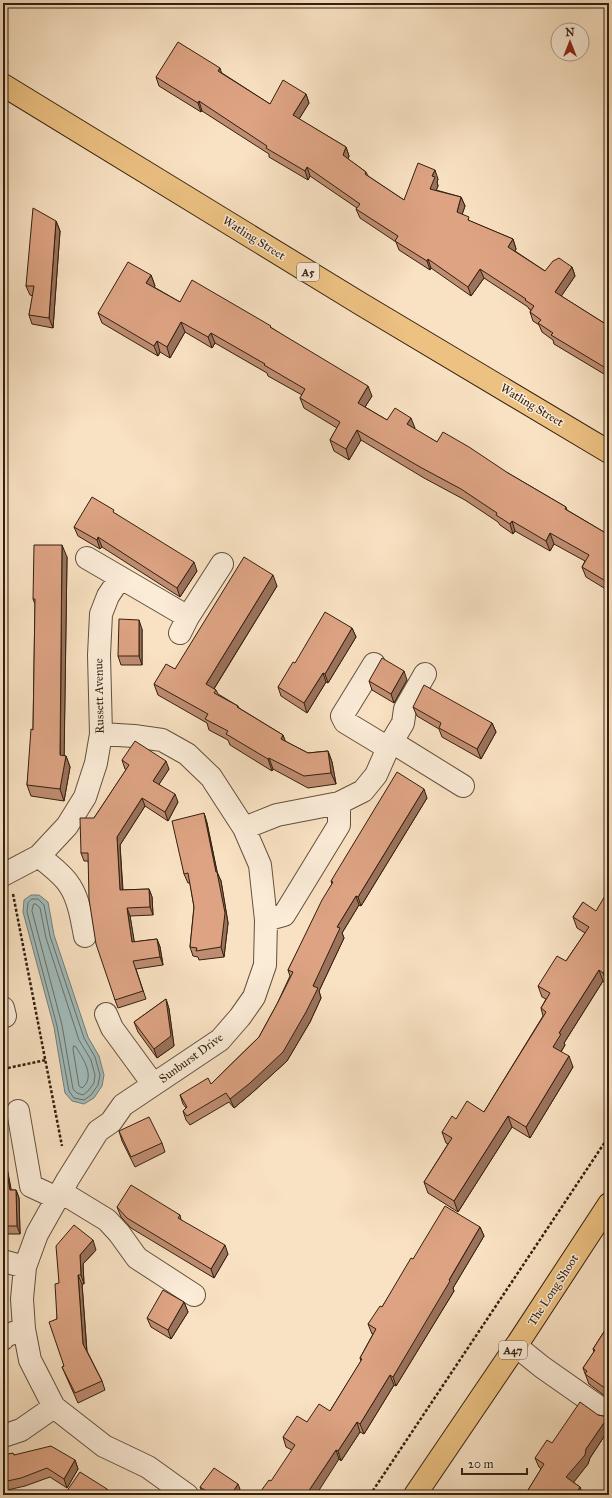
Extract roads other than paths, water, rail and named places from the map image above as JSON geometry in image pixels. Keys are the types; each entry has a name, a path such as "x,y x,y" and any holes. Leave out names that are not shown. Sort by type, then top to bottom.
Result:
{"main road":[{"name":"Watling Street","path":"3,85 361,304 609,452"},
{"name":"The Long Shoot","path":"416,1495 609,1204"}],"street":[{"path":"87,558 163,602 184,625 222,564"},
{"name":"Russett Avenue","path":"6,873 39,856 67,826 85,797 96,763 101,734 99,655 101,614 108,596 120,578"},
{"path":"374,664 342,716 345,722 390,745 463,786"},
{"path":"244,828 277,815 339,803 363,791 376,775 390,745 403,723 405,709 425,674"},
{"name":"Sunburst Drive","path":"101,734 134,736 162,740 187,754 211,778 244,828 260,865 266,920 265,965 254,997 240,1017 220,1040 123,1105 111,1122 98,1131 37,1234 26,1267 22,1298 24,1329 30,1360 54,1407 104,1446 148,1467 187,1495"},
{"path":"266,920 284,915 339,825 339,803"},
{"path":"39,856 60,874 70,886 76,899 85,936"},
{"path":"106,1014 112,1028 154,1084"},
{"path":"18,1111 31,1186 62,1190 107,1220 119,1233 137,1258 194,1295"},
{"path":"3,1261 26,1267"},
{"path":"3,1339 5,1336 24,1329"},
{"path":"516,1346 542,1367 609,1414"},
{"path":"3,1436 21,1430 54,1407"}],"water":[{"path":"31,895 39,895 48,902 54,935 88,1037 99,1056 104,1075 102,1086 94,1098 84,1104 72,1101 65,1093 54,1027 23,912 24,900"}]}
